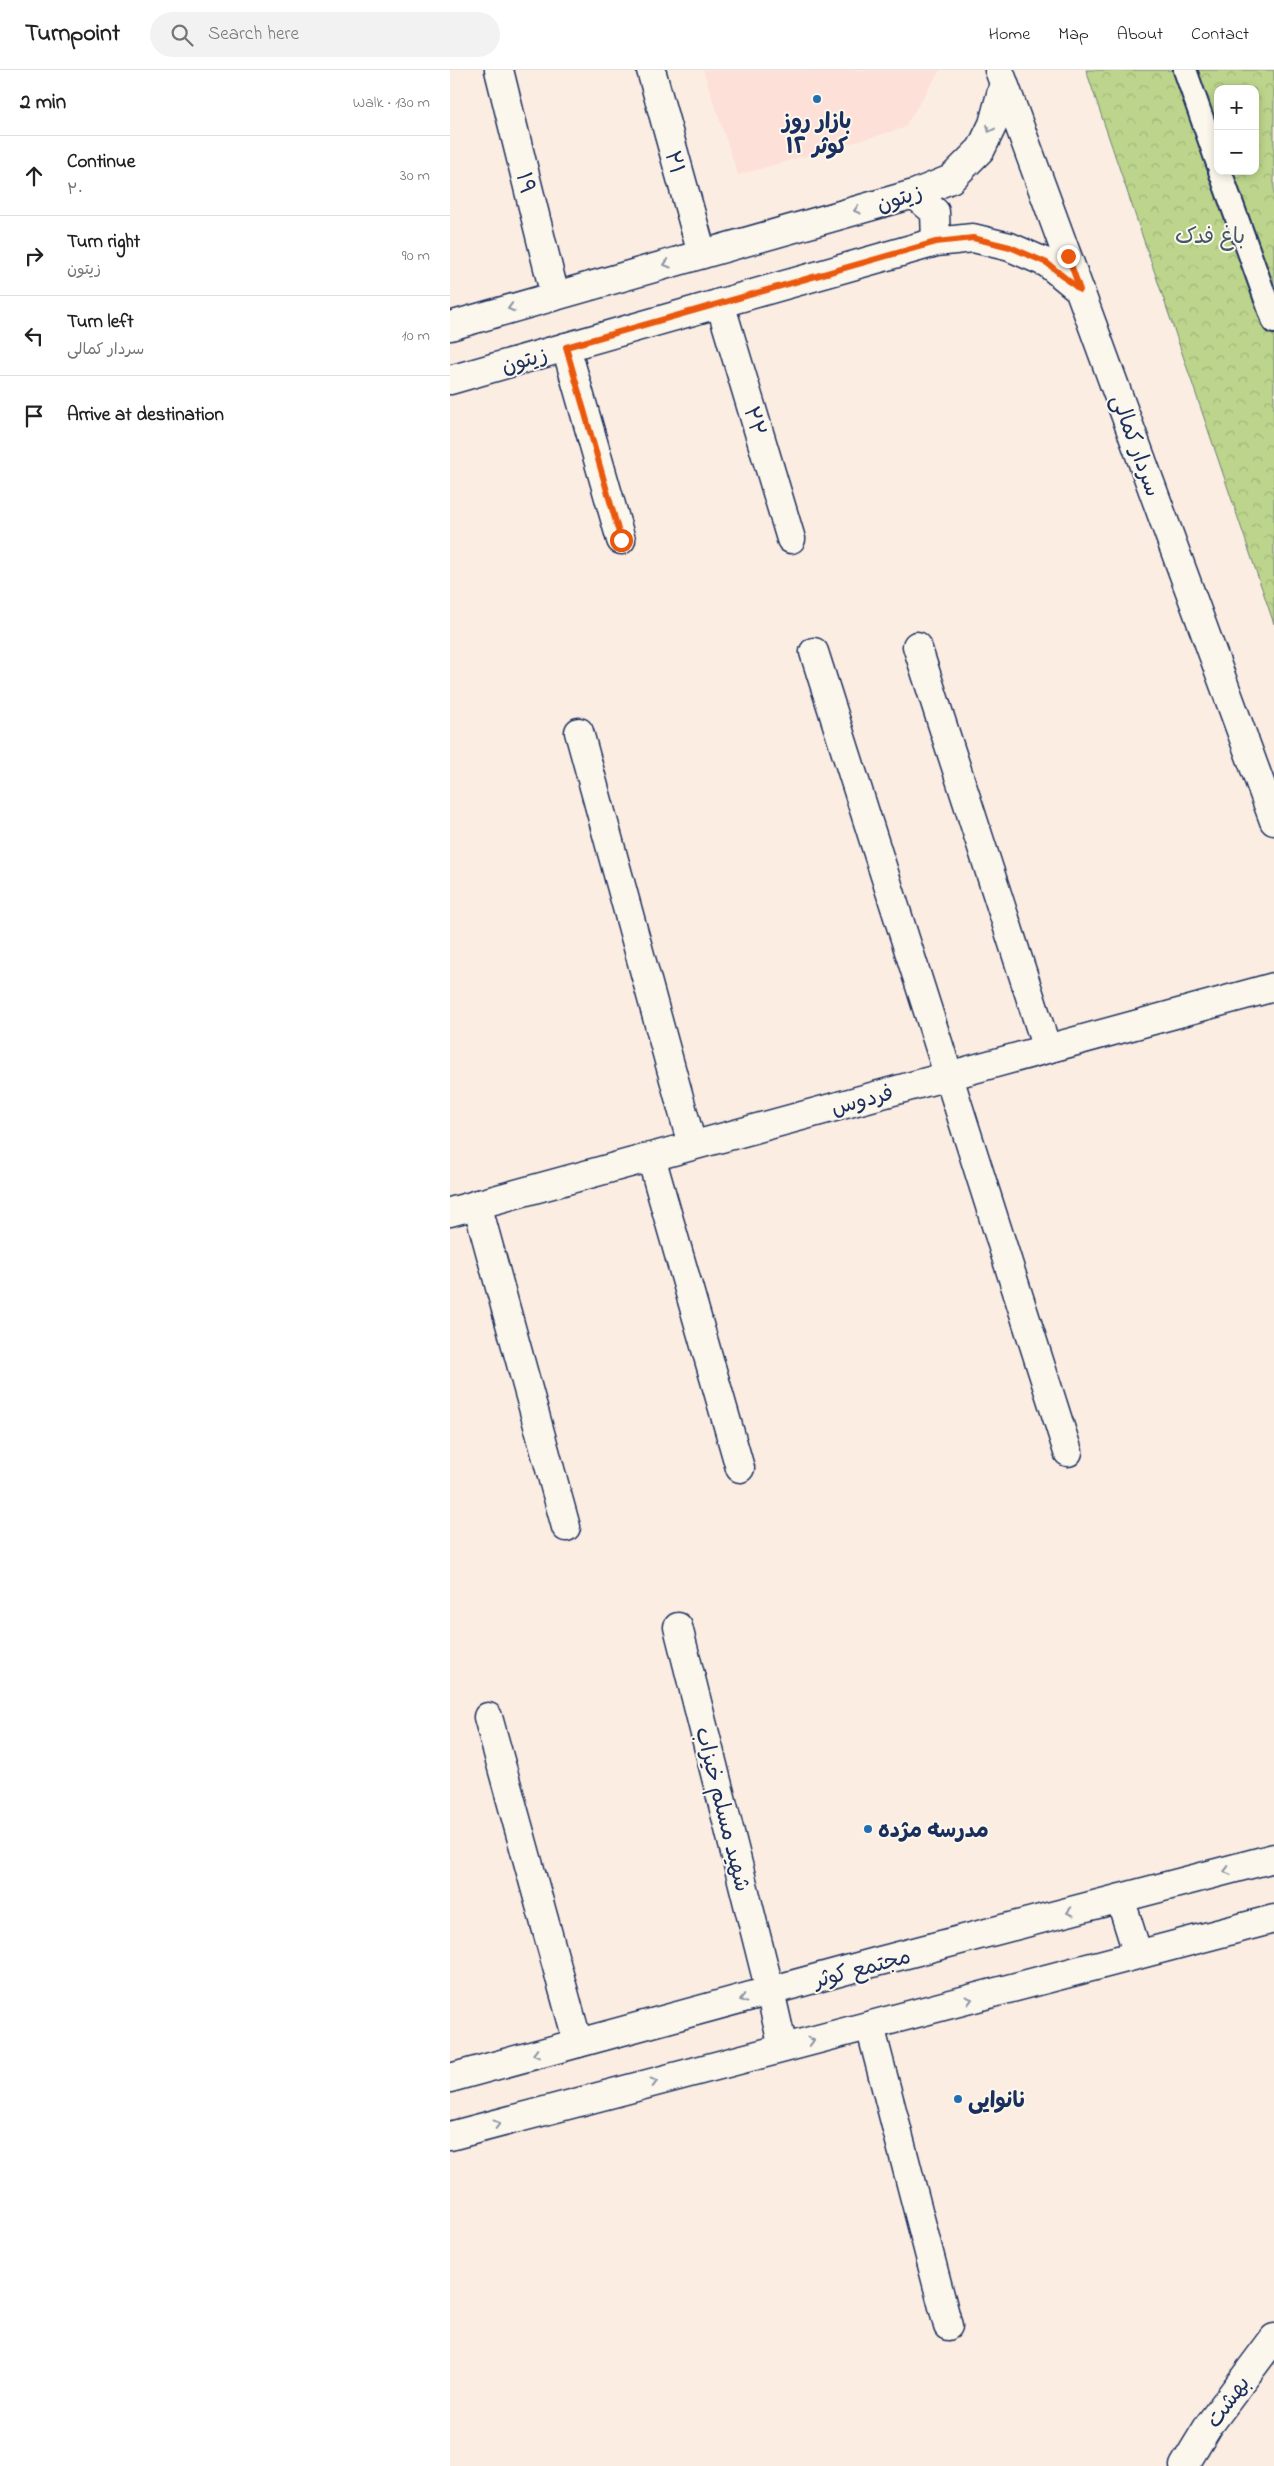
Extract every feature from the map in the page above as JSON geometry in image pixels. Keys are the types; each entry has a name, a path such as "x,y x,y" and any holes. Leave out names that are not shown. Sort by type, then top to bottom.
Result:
{"street":[{"name":"۱۹","path":"499,70 555,296"},
{"name":"۲۱","path":"651,70 702,254"},
{"name":"زیتون","path":"450,326 914,194 951,179 980,149 993,124 1002,76"},
{"name":"سردار کمالی","path":"1002,76 1274,821"},
{"path":"914,194 935,212 936,242"},
{"name":"زیتون","path":"450,380 936,242 973,238 1010,247 1047,263 1080,290"},
{"name":"۲۲","path":"720,303 791,539"},
{"path":"566,347 621,540"},
{"path":"917,646 1047,1049"},
{"path":"814,652 1068,1452"},
{"path":"579,732 692,1145"},
{"name":"فردوس","path":"450,1212 1274,988"},
{"path":"651,1157 740,1468"},
{"path":"477,1204 566,1527"},
{"name":"شهید مسلم خیزاب","path":"678,1626 783,2048"},
{"path":"488,1716 578,2043"},
{"name":"مجتمع کوثر","path":"450,2078 770,1991 1274,1858"},
{"path":"1120,1898 1138,1955"},
{"path":"450,2136 1274,1920"},
{"path":"870,2026 948,2326"},
{"name":"بهشت","path":"1184,2466 1209,2425 1274,2338"}],"lane":[{"path":"1185,70 1214,153"},
{"path":"1221,175 1274,322"}],"shaded area":[{"name":"بازار روز کوثر ١٢","path":"703,70 940,70 904,128 738,175"}],"green space":[{"name":"باغ فدک","path":"1086,70 1274,70 1274,624"}],"place":[{"name":"بازار روز کوثر ١٢","path":"817,99"},
{"name":"مدرسه مژده","path":"868,1829"},
{"name":"نانوایی","path":"958,2099"}],"route":[{"path":"621,540 566,347 936,242 973,238 1010,247 1047,263 1080,290 1068,256"}]}
